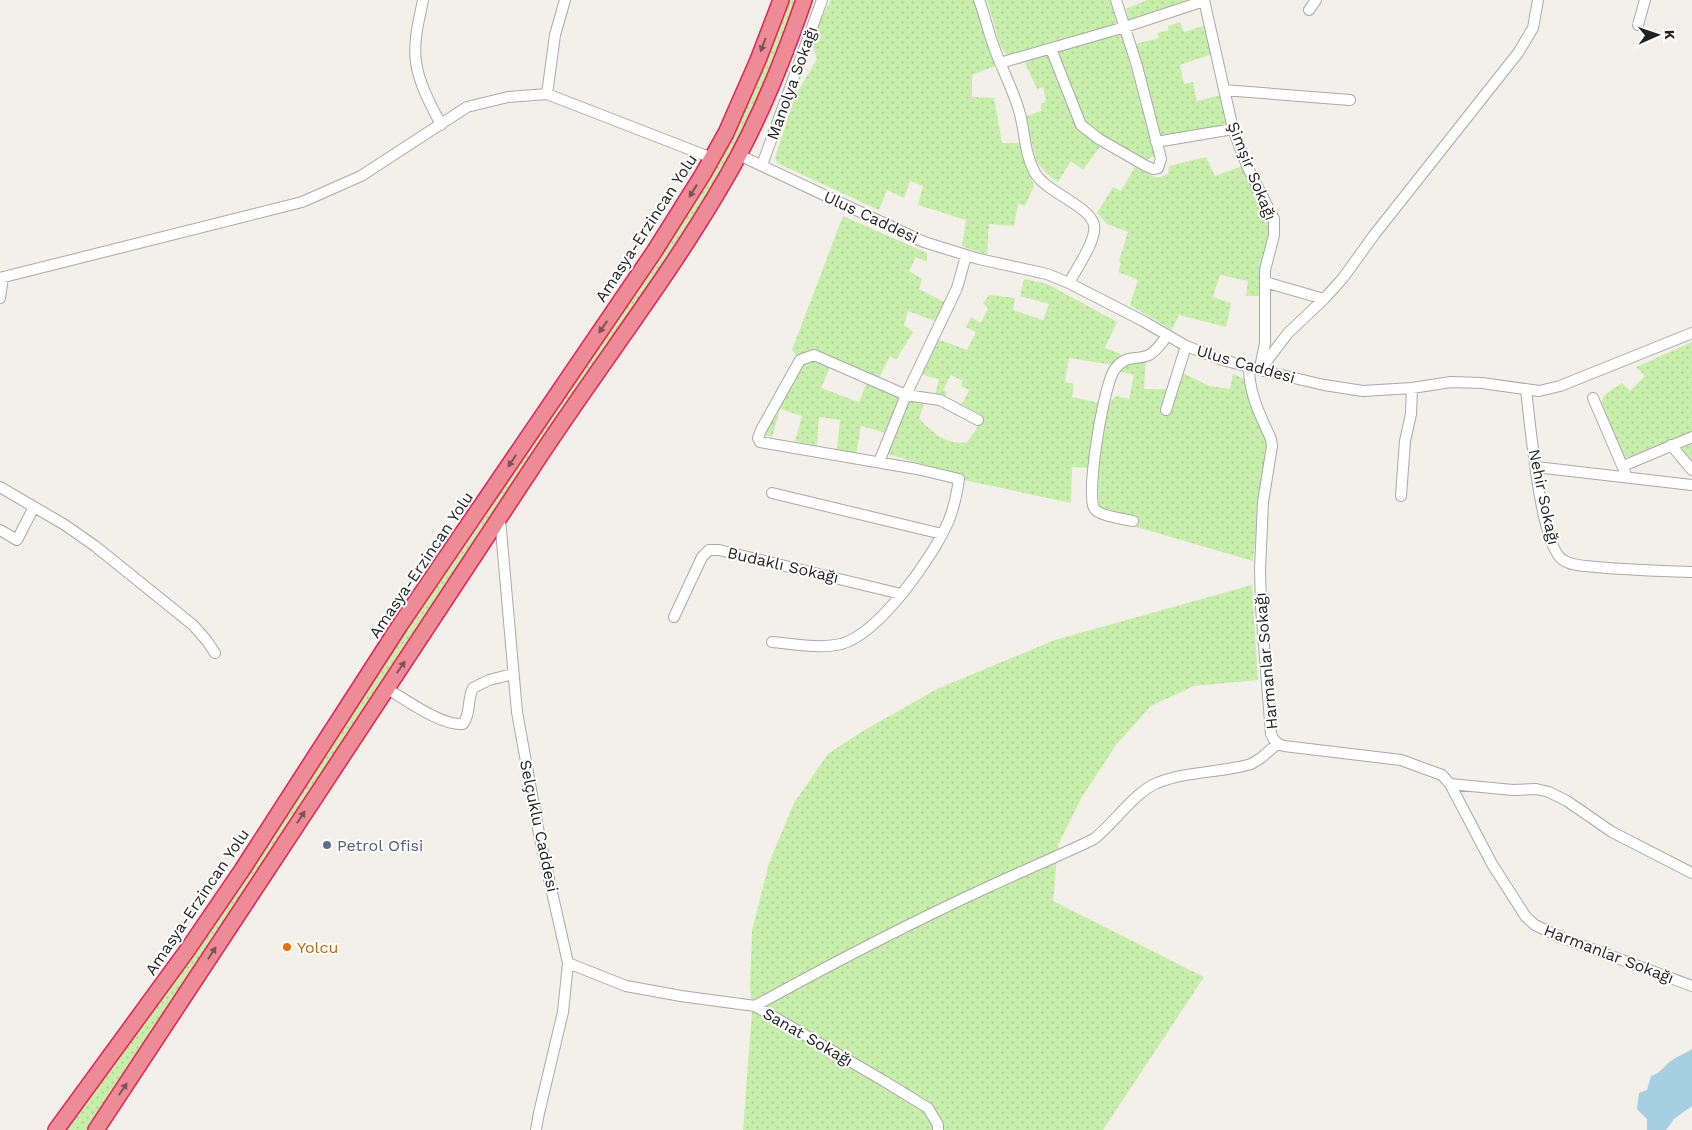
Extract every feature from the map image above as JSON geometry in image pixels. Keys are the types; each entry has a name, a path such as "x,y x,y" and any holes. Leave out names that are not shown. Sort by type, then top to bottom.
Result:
{"highway":[{"name":"Amasya-Erzincan Yolu","path":"56,1130 180,960 236,878 400,625 654,252 712,158 737,110 781,0"},
{"path":"96,1130 386,688 711,204 739,156 759,112 804,0"}],"street":[{"path":"423,0 416,34 416,62 424,90 440,124"},
{"path":"547,94 555,35 565,0"},
{"name":"Manolya Sokağı","path":"762,165 822,0"},
{"path":"979,0 1000,63 1015,100 1028,155 1036,174 1049,187 1083,211 1093,221 1093,238 1069,283"},
{"path":"1051,49 1081,126 1153,169 1158,168 1160,163 1156,142 1116,0"},
{"path":"1000,63 1125,27 1204,0"},
{"name":"Şimşir Sokağı","path":"1204,0 1233,129 1248,168 1274,220 1274,235 1267,261 1265,282 1265,335 1260,370"},
{"path":"1309,10 1316,0"},
{"path":"1260,370 1288,334 1324,299 1342,278 1518,53 1533,28 1538,0"},
{"path":"1638,25 1645,0"},
{"path":"1224,90 1350,100"},
{"path":"0,298 1,277 302,202 361,176 467,107 508,97 547,94 712,158"},
{"path":"1156,142 1233,129"},
{"name":"Ulus Caddesi","path":"739,156 762,165 907,235 966,256 1047,274 1069,283 1186,346 1249,367 1347,390 1412,388 1451,382 1466,382 1539,391 1560,386 1692,333"},
{"path":"879,462 906,395 957,288 966,256"},
{"path":"1265,282 1324,299"},
{"path":"1133,521 1102,514 1093,506 1094,467 1099,429 1107,387 1114,369 1127,358 1150,355 1167,336"},
{"path":"1166,410 1186,346"},
{"path":"772,642 814,646 840,644 852,640 876,622 891,608 942,534 950,518 959,480 879,462 760,442 758,438 761,430 800,360 807,357 820,357 906,395 940,400 978,420"},
{"name":"Harmanlar Sokağı","path":"1249,367 1253,397 1271,439 1272,446 1263,502 1260,584 1271,734 1277,744 1401,760 1442,775 1450,784 1492,864 1526,917 1535,925 1560,937 1692,986"},
{"path":"1401,496 1405,441 1411,414 1412,388"},
{"name":"Nehir Sokağı","path":"1526,390 1536,467 1550,536 1557,555 1561,559 1574,564 1607,568 1692,572"},
{"path":"1593,398 1628,477"},
{"path":"1623,466 1692,437"},
{"path":"1671,445 1692,470"},
{"path":"1536,467 1692,485"},
{"path":"0,487 72,530 109,557 193,625 207,641 214,653"},
{"path":"772,493 942,534"},
{"path":"0,530 17,540 34,508"},
{"name":"Selçuklu Caddesi","path":"500,519 513,674 525,761 540,839 568,963 563,1012 536,1130"},
{"name":"Budaklı Sokağı","path":"674,617 702,557 709,550 720,550 748,556 901,594"},
{"path":"386,688 431,714 463,724 467,719 469,695 472,688 489,680 513,674"},
{"path":"755,1006 898,930 1094,839 1107,829 1140,794 1156,783 1251,764 1277,744"},
{"path":"1450,784 1513,790 1536,789 1549,792 1567,801 1612,832 1692,873"},
{"name":"Sanat Sokağı","path":"568,963 608,980 633,987 681,996 755,1006 928,1108 938,1125 938,1130"}],"green space":[{"path":"789,0 795,0 768,74 738,141 704,200 533,452 472,549 413,632 90,1130 64,1130 139,1031 209,932 342,731 405,631 473,535 687,214 735,133 757,84"},
{"path":"831,0 974,0 995,66 972,75 972,97 994,98 1002,143 1021,143 1034,186 1025,206 1018,204 1014,226 989,224 987,255 962,246 966,220 918,205 923,186 910,181 904,198 887,190 879,210 777,163 775,158 795,96 817,59 812,44 821,19"},
{"path":"987,0 1112,0 1121,26 1007,56 1000,45"},
{"path":"1147,0 1194,0 1130,23 1126,9"},
{"path":"1180,22 1184,32 1206,25 1212,54 1180,65 1184,84 1193,82 1197,101 1221,95 1229,125 1160,137 1135,44 1159,38 1157,33 1169,30 1168,26"},
{"path":"1121,33 1154,149 1154,156 1145,161 1086,127 1057,50"},
{"path":"1048,55 1075,121 1101,145 1083,170 1071,161 1058,182 1045,172 1036,161 1026,116 1041,111 1041,104 1046,101 1043,87 1037,89 1025,63"},
{"path":"1206,157 1215,176 1243,166 1272,225 1260,278 1260,296 1246,296 1248,281 1220,275 1213,297 1231,303 1226,327 1179,315 1172,330 1130,305 1138,280 1118,272 1121,263 1119,261 1128,232 1107,224 1097,213 1113,187 1121,191 1135,167 1157,178 1168,174 1169,166"},
{"path":"843,216 927,253 927,262 916,257 909,271 922,279 919,289 946,303 937,322 908,311 904,325 913,332 896,360 890,356 878,380 807,353 797,356 792,350"},
{"path":"1024,279 1053,287 1117,322 1105,348 1121,354 1113,365 1069,358 1065,382 1074,384 1072,397 1100,403 1091,468 1072,467 1071,503 964,480 961,476 888,454 908,401 924,404 919,419 946,440 959,443 967,442 974,433 981,415 962,404 969,390 961,386 963,381 951,375 943,390 947,392 944,399 935,395 939,379 919,374 937,339 967,350 976,332 966,327 971,317 981,323 988,308 983,303 989,295 1015,298 1013,310 1043,320 1049,304 1020,296"},
{"path":"1692,342 1692,432 1634,456 1625,457 1606,416 1603,402 1604,396 1622,383 1630,391 1645,376 1636,367"},
{"path":"809,360 830,367 821,388 859,402 867,382 900,396 886,433 861,426 856,455 837,450 840,420 819,417 817,446 795,441 802,416 780,409 772,437 762,434 800,364"},
{"path":"1146,360 1144,389 1178,389 1183,373 1209,386 1230,389 1233,374 1244,379 1249,400 1266,440 1267,447 1253,561 1099,516 1098,465 1107,405 1116,396 1129,399 1134,375 1118,371 1122,366"},
{"path":"1692,442 1692,462 1682,450 1684,445"},
{"path":"1252,585 1258,680 1194,686 1151,706 1116,745 1082,797 1058,845 1053,901 1204,977 1103,1130 743,1130 752,1012 750,985 752,931 769,863 794,803 828,754 863,731 937,689 1055,640"}],"water":[{"path":"1692,1049 1692,1106 1674,1119 1666,1130 1647,1130 1647,1119 1637,1109 1639,1093 1647,1090 1651,1076 1658,1073 1671,1061"}],"place":[{"name":"Petrol Ofisi","path":"327,845"},
{"name":"Yolcu","path":"287,947"}]}
